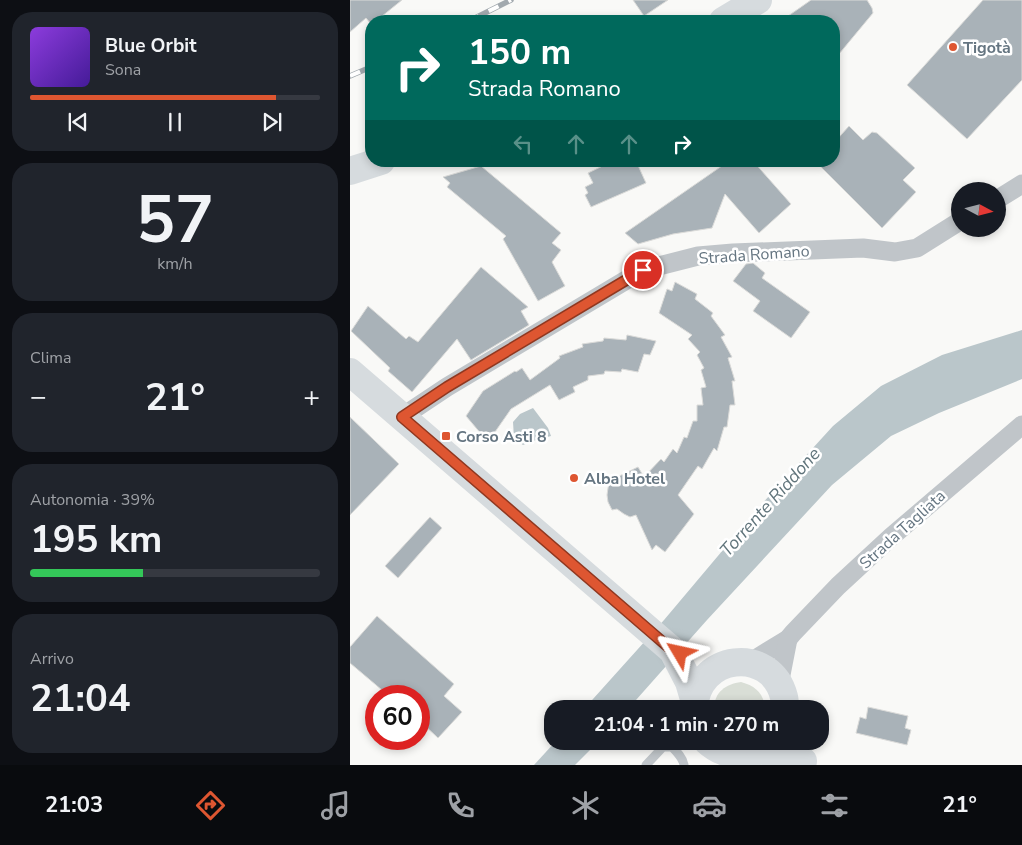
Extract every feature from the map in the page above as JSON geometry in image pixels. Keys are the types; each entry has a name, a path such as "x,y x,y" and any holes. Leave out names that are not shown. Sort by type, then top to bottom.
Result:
{"main road":[{"path":"733,15 758,0"},
{"path":"350,162 365,159"},
{"path":"350,171 365,166"},
{"path":"350,372 677,654 689,682 693,700"},
{"path":"677,654 761,667 771,674 782,697"},
{"path":"695,700 698,688 704,678 714,670 737,664"},
{"path":"709,750 713,765"},
{"path":"720,750 738,755 757,752 801,756"}],"street":[{"path":"1006,194 1022,184"},
{"name":"Strada Romano","path":"402,417 447,387 643,270 698,256 733,253 863,248 894,252 917,248 951,227"},
{"name":"Strada Tagliata","path":"737,664 788,639 838,586 890,537 1022,425"},
{"path":"782,697 788,639"}],"lane":[{"path":"646,765 663,747 672,747 678,753 684,765"}],"shaded area":[{"path":"741,682 751,686 758,691 763,700 716,700 722,690 730,685"}],"water":[{"name":"Torrente Riddone","path":"1022,330 1022,379 939,413 891,436 832,485 636,700 592,700 664,620 760,506 833,426 881,386 942,355"},
{"path":"533,408 548,428 551,436 523,445 514,438 513,422 520,414"},
{"path":"548,750 590,750 575,765 534,765"}],"building":[{"path":"350,0 402,0 383,15 365,15 365,19 350,32"},
{"path":"633,0 668,0 646,15 643,15"},
{"path":"811,0 867,0 873,13 840,53 840,15 790,15"},
{"path":"983,0 1022,0 1022,80 967,139 907,85"},
{"path":"849,126 863,140 872,132 877,133 915,168 903,180 916,192 882,228 821,167 840,167 840,136"},
{"path":"482,167 561,233 552,243 561,250 552,262 565,286 538,301 503,239 506,236 447,187 450,183 443,177"},
{"path":"600,167 639,167 646,183 591,207 585,195 588,193 585,187 593,183 588,173"},
{"path":"720,167 758,167 791,204 759,233 725,194 712,228 673,234 638,244 625,233"},
{"path":"753,263 765,273 762,278 810,312 791,338 753,311 760,301 733,281 746,264"},
{"path":"481,267 528,307 521,311 529,325 471,360 457,339 412,392 388,371 390,368 351,331 368,306 406,339 409,336 418,342"},
{"path":"675,282 697,294 695,299 713,313 711,316 725,335 721,337 732,357 728,358 735,381 732,381 735,405 730,405 727,427 724,427 717,451 714,448 702,469 698,466 678,495 694,514 665,552 656,545 652,550 636,515 630,517 617,509 612,510 607,495 609,481 638,467 644,477 661,459 664,462 673,449 677,453 684,437 687,438 693,421 697,421 697,405 703,405 701,388 706,387 701,370 704,368 697,355 700,352 688,339 692,335 659,313 667,289 672,291"},
{"path":"627,335 656,341 650,355 644,354 638,372 622,369 621,372 605,371 604,374 588,376 588,380 573,387 575,392 559,400 550,385 511,409 488,442 466,416 483,391 515,371 522,368 530,380 560,358 559,356 583,347 582,344 603,341 604,338 626,340"},
{"path":"350,417 399,464 350,515"},
{"path":"430,517 442,528 398,578 385,566"},
{"path":"377,616 454,684 444,696 462,712 438,738 430,730 430,685 376,685 350,663 350,647"},
{"path":"868,707 908,716 905,728 911,730 907,745 856,733 860,717 866,719"}],"railway":[{"path":"481,15 511,0"},
{"path":"350,76 365,70"}],"place":[{"name":"Tigotà","path":"953,47"},
{"name":"Corso Asti 8","path":"446,436"},
{"name":"Alba Hotel","path":"574,478"}],"route":[{"path":"643,270 447,387 402,417 673,651 680,653"}]}
